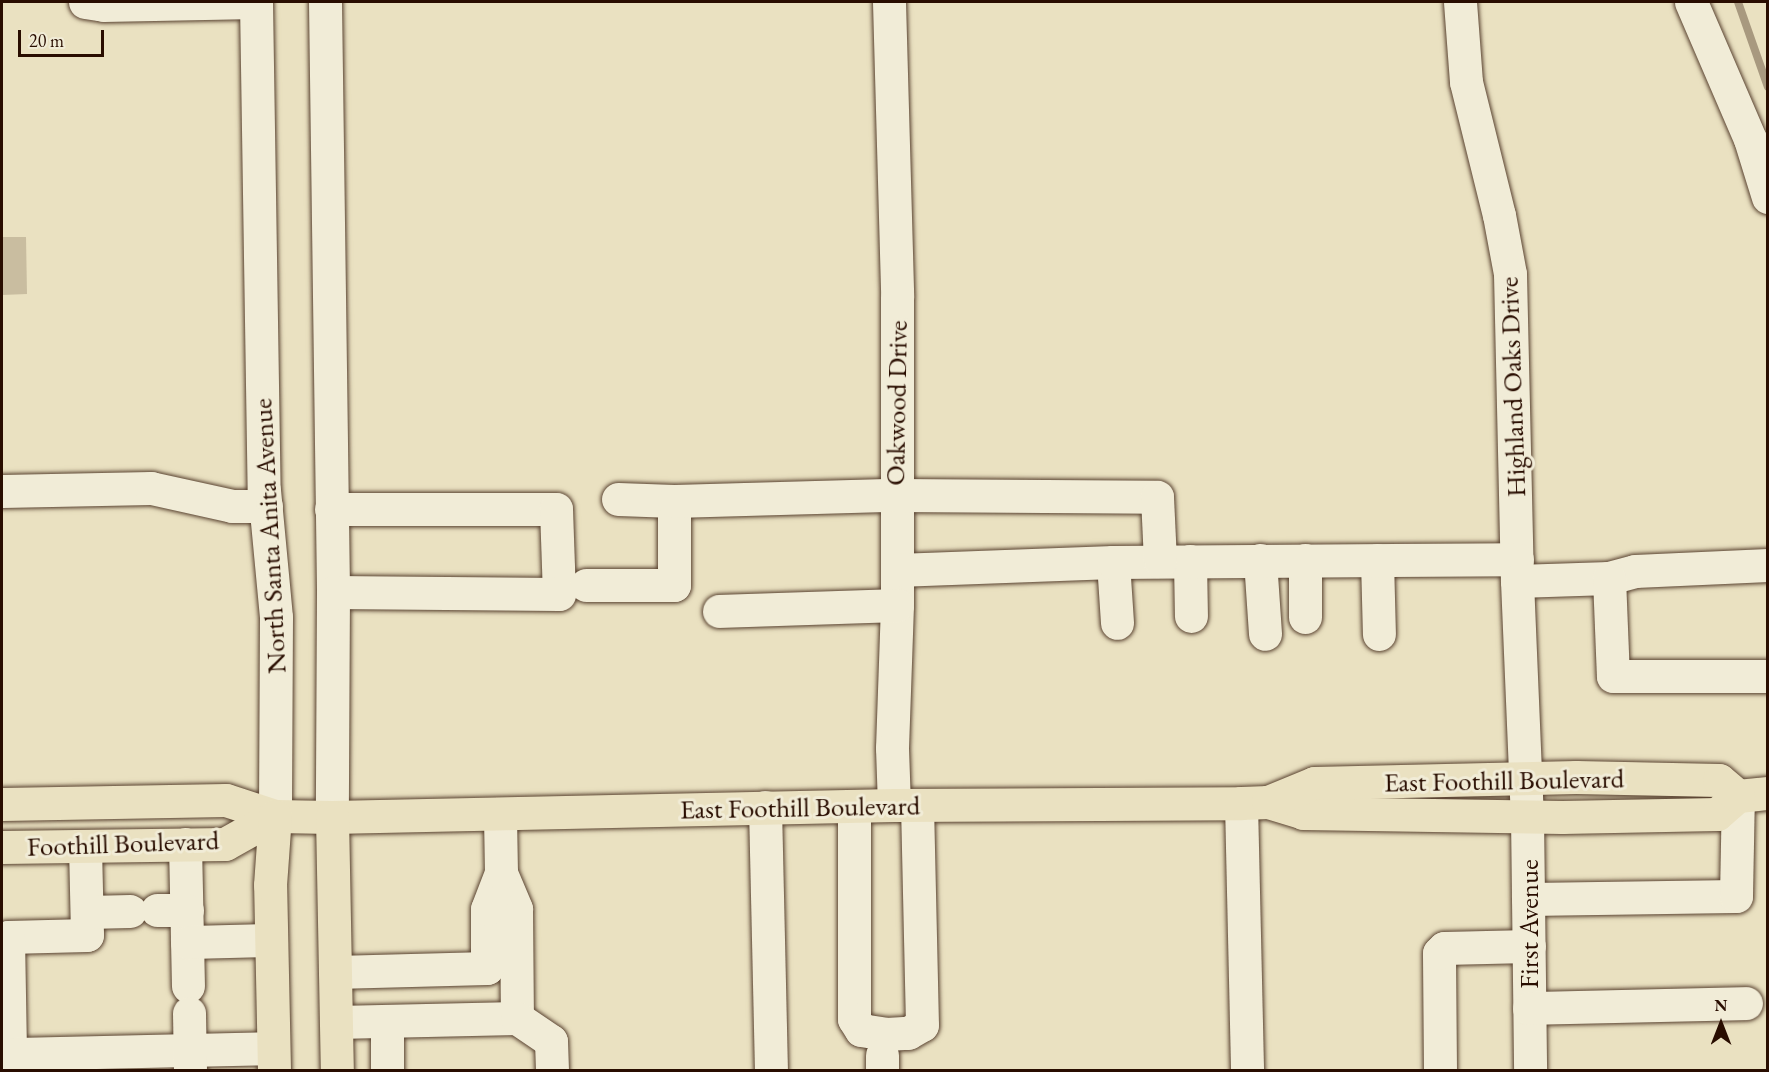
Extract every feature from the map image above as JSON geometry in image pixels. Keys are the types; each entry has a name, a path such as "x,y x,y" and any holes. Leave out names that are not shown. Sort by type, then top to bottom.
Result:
{"main road":[{"name":"East Foothill Boulevard","path":"1255,802 1314,783 1526,778 1719,780 1753,794"},
{"name":"East Foothill Boulevard","path":"332,817 765,807 1255,802 1304,813 1527,816 1718,814 1753,794"},
{"name":"Foothill Boulevard","path":"2,804 226,800 275,816 332,817"},
{"name":"Foothill Boulevard","path":"2,847 225,844 275,816"},
{"name":"North Santa Anita Avenue","path":"274,1059 270,885 275,816"},
{"name":"North Santa Anita Avenue","path":"332,817 337,1071"}],"street":[{"path":"85,2 103,5 256,2"},
{"name":"North Santa Anita Avenue","path":"256,2 266,506 276,617 275,816"},
{"name":"North Santa Anita Avenue","path":"325,2 333,592 332,817"},
{"name":"Oakwood Drive","path":"854,806 854,1018 861,1030 886,1034 908,1033 922,1025 906,805 892,748 897,606 895,495 897,297 889,2"},
{"name":"Highland Oaks Drive","path":"1460,2 1466,82 1499,215 1510,274 1517,570 1526,778"},
{"path":"1691,2 1750,139 1767,196"},
{"path":"2,491 151,488 232,506 266,506"},
{"path":"618,499 674,501 895,495 1157,497 1191,616"},
{"path":"586,585 674,585 674,501"},
{"path":"331,509 556,509 559,594 333,592"},
{"path":"1260,560 1265,634"},
{"path":"1305,560 1305,617"},
{"path":"1377,560 1379,634"},
{"path":"897,570 1113,562 1377,560 1609,578 1635,571 1767,565"},
{"path":"1113,562 1117,622"},
{"path":"1609,578 1612,676 1767,676"},
{"path":"719,611 897,606"},
{"name":"First Avenue","path":"1526,778 1530,1071"},
{"path":"1528,898 1736,896 1753,794"},
{"path":"1246,1071 1255,802"},
{"path":"765,807 771,1071"},
{"path":"335,972 487,968 487,909 501,873 501,814"},
{"path":"186,844 165,918 188,1000 190,1060"},
{"path":"85,846 87,935 8,937 10,1054 190,1060 274,1059"},
{"path":"501,873 516,909 517,1018"},
{"path":"87,912 165,918 272,940"},
{"path":"1440,1071 1439,953 1444,948 1529,946"},
{"path":"1529,1008 1746,1003"},
{"path":"336,1022 517,1018 551,1041 552,1071"},
{"path":"387,1021 387,1071"}],"shaded area":[{"path":"2,237 26,237 27,294 2,295"}],"waterway":[{"path":"1738,2 1768,87"}]}
